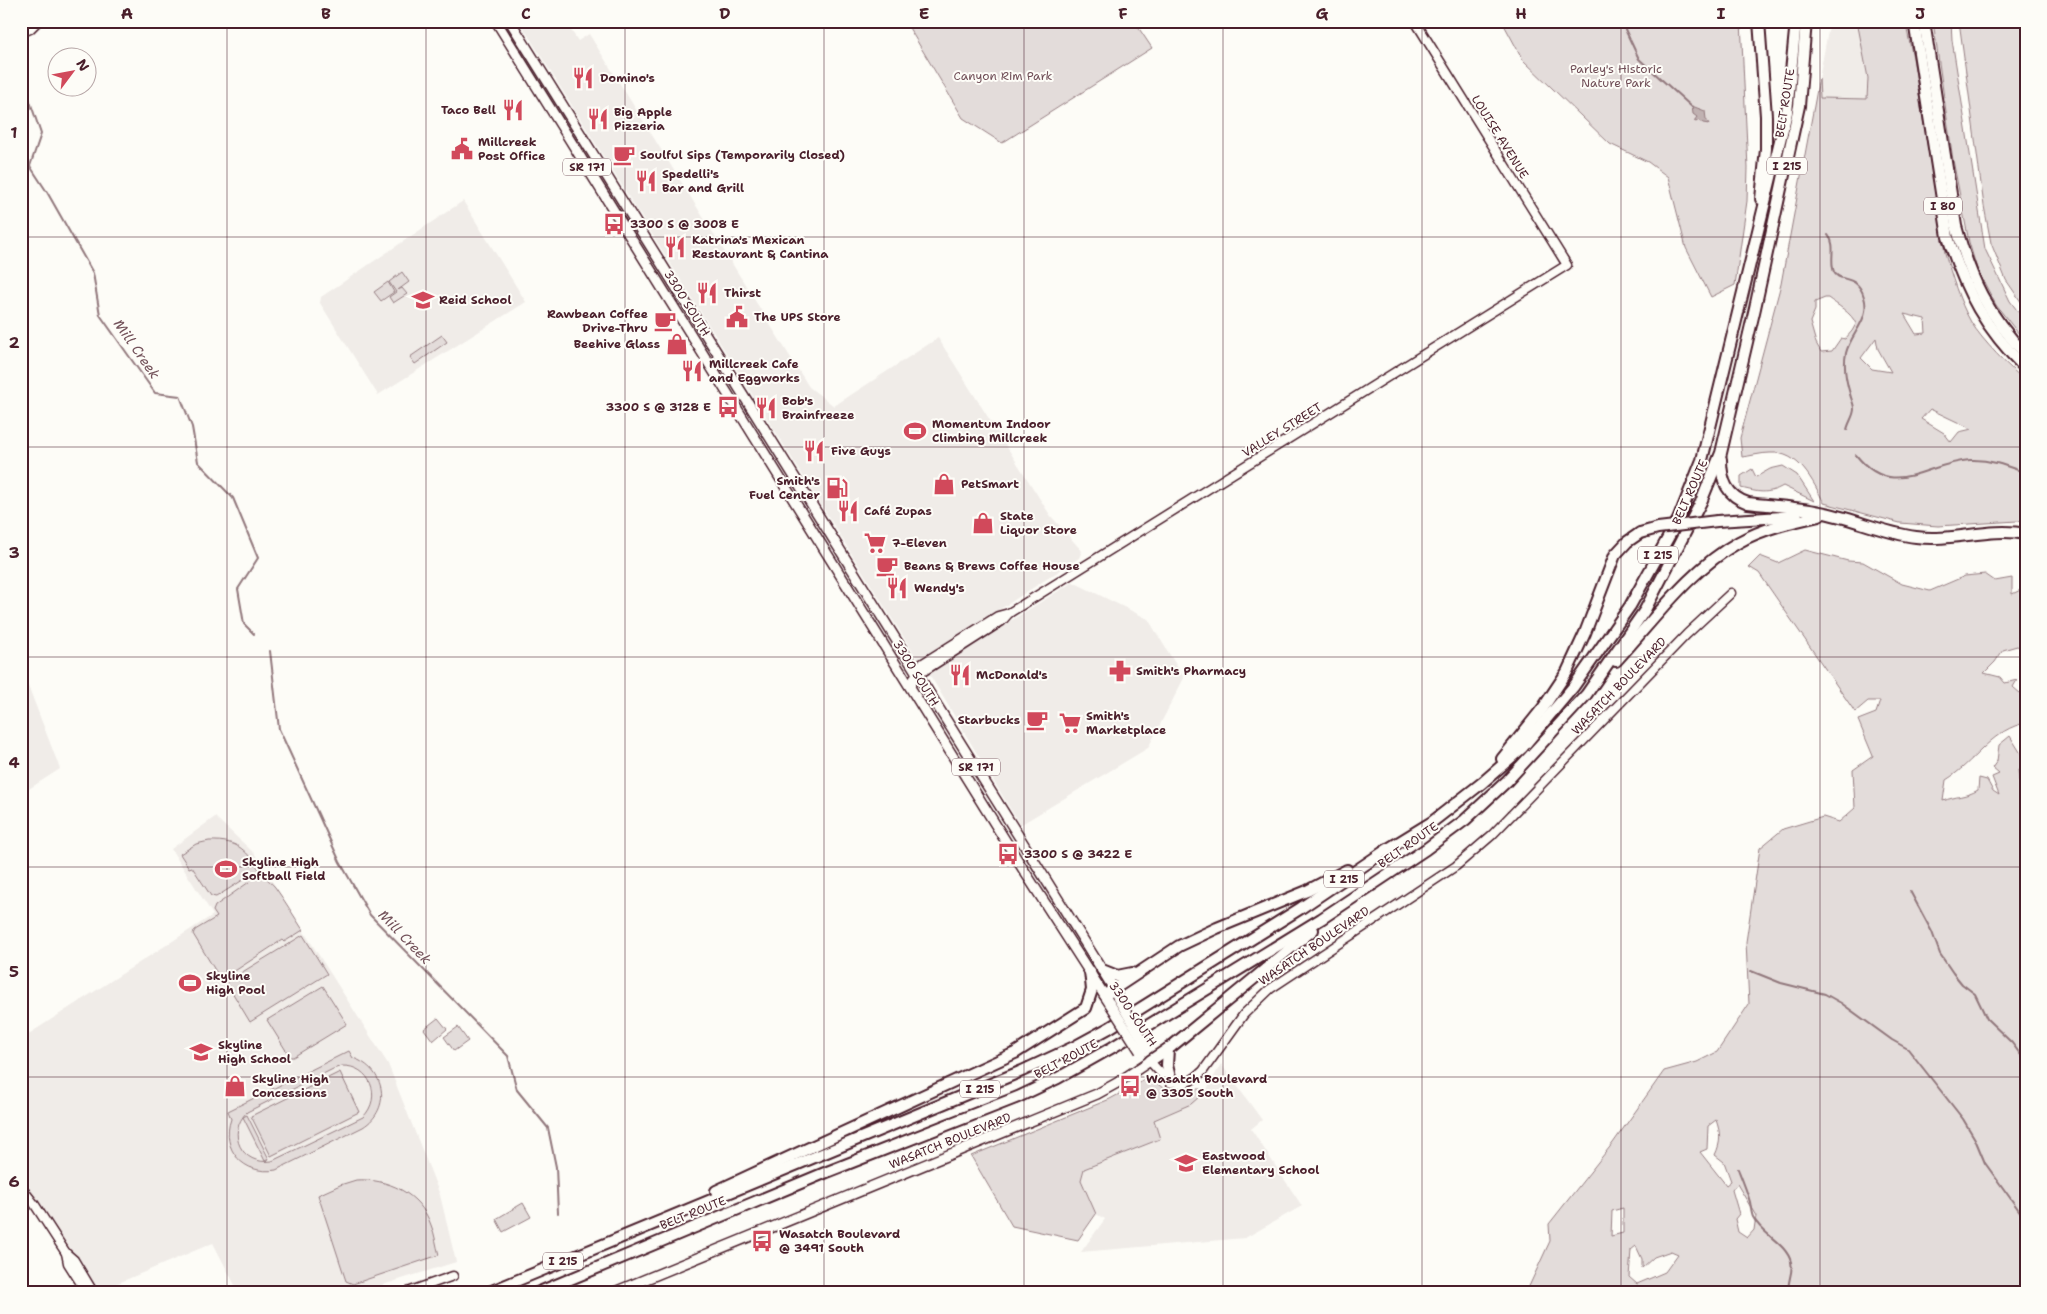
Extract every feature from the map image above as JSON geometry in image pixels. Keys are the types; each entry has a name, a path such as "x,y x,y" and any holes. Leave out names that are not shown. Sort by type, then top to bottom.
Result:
{"highway":[{"path":"1746,281 1761,199 1766,149 1766,116 1760,21"},
{"path":"1746,281 1787,112 1796,21"},
{"name":"BELT ROUTE","path":"537,1293 827,1172 1018,1097 1113,1047 1321,919 1426,849 1465,820 1513,775 1586,695 1645,610 1701,502 1721,453 1799,106 1806,21"},
{"name":"I 80","path":"1914,21 1939,184 1951,247 1967,289 1984,321 2005,348 2026,369"},
{"name":"I 80","path":"1924,21 1940,130 1960,243 1976,286 1990,313 2009,338 2026,354"},
{"name":"BELT ROUTE","path":"486,1293 1022,1071 1076,1046 1301,908 1388,849 1432,822 1482,783 1522,748 1574,686 1630,606 1678,520 1702,460 1746,281"},
{"path":"1721,453 1721,474 1724,485 1738,500 1748,503 1821,512 1885,531 1917,538 1941,538 1986,532 2026,534"},
{"path":"1482,783 1543,708 1567,672 1586,634 1615,555 1627,542 1640,533 1658,528 1718,521 1819,516 1845,519"},
{"path":"1586,695 1691,578 1715,558 1740,542 1768,530 1819,516"},
{"path":"1102,970 1116,976 1127,975 1217,928 1308,891 1388,849"},
{"path":"1150,1061 1168,1049 1277,958 1309,935 1321,919"},
{"path":"1112,997 1145,967"},
{"path":"639,1229 747,1176 1015,1053 1086,1008 1092,990 1090,971"},
{"path":"1168,1049 1167,1065 1171,1082"},
{"path":"555,1293 673,1235"}],"main road":[{"name":"3300 SOUTH","path":"496,21 910,687 1090,971 1112,997 1150,1061"},
{"name":"3300 SOUTH","path":"510,21 1102,970 1112,997"},
{"name":"WASATCH BOULEVARD","path":"612,1293 1097,1094 1150,1061"}],"street":[{"path":"22,33 38,21"},
{"name":"LOUISE AVENUE","path":"1415,21 1567,265"},
{"name":"VALLEY STREET","path":"916,672 920,665 998,616 1009,613 1567,265"},
{"name":"WASATCH BOULEVARD","path":"1171,1082 1184,1084 1196,1078 1244,1014 1270,989 1456,866 1492,835 1687,634 1731,593"},
{"path":"910,687 916,672"},
{"path":"1150,1061 1171,1082"},
{"path":"21,1187 38,1209 66,1253 74,1260 92,1290 90,1293"},
{"path":"66,1253 68,1263 90,1293"},
{"path":"405,1293 453,1276"}],"shaded area":[{"path":"519,21 565,21 578,41 589,34 809,387 834,406 938,338 1050,515 1082,551 1079,558 919,662"},
{"path":"1830,21 1858,22 1868,78 1867,99 1819,98 1819,79"},
{"path":"1692,106 1705,111 1709,124 1699,120 1694,121 1697,117 1693,114"},
{"name":"Reid School","path":"463,201 526,302 378,395 320,303 321,297"},
{"path":"1073,582 1148,619 1184,678 1148,748 1020,825 928,672"},
{"path":"21,667 60,769 21,794"},
{"name":"Skyline High School","path":"215,817 254,853 388,1064 440,1195 456,1262 357,1293 239,1293 213,1243 97,1292 21,1177 21,1039 213,915 171,849"},
{"name":"Eastwood Elementary School","path":"1221,1064 1262,1120 1251,1129 1302,1206 1245,1238 1081,1252 1105,1219 1096,1214 1081,1180 1084,1169 1160,1139 1154,1120 1191,1104 1206,1091"}],"green space":[{"name":"Canyon Rim Park","path":"905,21 1134,21 1152,48 1002,143 963,118"},
{"name":"Parley's Historic Nature Park","path":"1502,21 1741,21 1748,168 1747,201 1735,285 1711,297 1686,248 1668,177 1648,162 1610,144 1523,60"},
{"path":"1857,21 1905,21 1913,58 1945,253 1953,279 1963,306 1976,329 1996,353 2026,381 2026,523 2017,521 1938,526 1900,523 1824,503 1804,469 1789,457 1780,454 1763,453 1742,457 1740,438 1781,284 1819,79 1820,98 1867,99 1868,78","holes":["1828,298 1848,313 1856,324 1845,339 1841,338 1832,351 1821,352 1816,343 1810,322 1815,310 1815,302","1904,314 1925,319 1926,333 1916,334","1876,338 1878,349 1891,372 1872,369 1861,358","1930,409 1972,429 1959,432 1951,442 1944,433 1921,419"]},
{"path":"1933,21 1951,21 1952,40 1985,249 2010,301 2026,322 2026,343 1996,305 1977,269 1969,242 1953,160"},
{"path":"1959,21 2026,21 2026,309 2006,280 1991,243 1984,206"},
{"path":"402,272 409,282 398,290 402,288 407,294 393,303 389,297 396,292 389,282"},
{"path":"388,282 394,292 381,301 374,292"},
{"path":"442,335 447,342 415,364 410,357"},
{"path":"1783,466 1797,475 1814,501 1783,486 1772,491 1762,492 1741,488 1741,476 1752,469 1756,477 1770,469"},
{"path":"1805,550 1848,561 1863,562 1902,584 1930,591 1965,576 1985,574 1995,581 2012,578 2012,594 2023,589 2026,591 2026,650 2017,646 2003,650 1984,673 2000,677 2005,683 2017,680 2013,687 2021,694 2026,690 2026,714 2021,724 2000,734 1946,780 1943,801 1978,790 1979,778 1987,780 1993,791 1999,795 1992,777 1999,774 1992,768 1997,761 1999,745 2010,736 2025,760 2024,769 2018,770 2019,781 2026,789 2026,1293 1526,1293 1550,1241 1549,1224 1613,1143 1664,1071 1697,1062 1717,1052 1749,1004 1746,942 1760,848 1783,829 1823,817 1839,822 1855,808 1853,770 1873,756 1858,720 1876,713 1880,701 1868,701 1855,712 1759,573 1749,567 1760,556 1778,563","holes":["1716,1120 1720,1138 1715,1155 1724,1162 1731,1181 1726,1185 1700,1152 1707,1149 1708,1126","1737,1184 1756,1216 1754,1230 1747,1238 1738,1232 1735,1219 1739,1214 1732,1190","1623,1208 1623,1233 1611,1236 1612,1211","1636,1246 1642,1259 1642,1268 1654,1257 1671,1251 1678,1254 1665,1272 1637,1284 1629,1277 1631,1250"]},
{"path":"209,841 228,842 241,848 275,887 303,930 284,942 282,940 221,980 193,934 195,930 217,917 213,911 215,906 249,882 246,878 216,897 211,896 192,867 189,868 180,854 196,844"},
{"path":"303,935 327,974 250,1022 226,982"},
{"path":"323,986 347,1024 293,1057 290,1057 267,1020"},
{"path":"438,1018 447,1029 433,1041 424,1029"},
{"path":"458,1027 468,1041 454,1051 444,1037"},
{"path":"349,1051 353,1058 364,1063 373,1071 381,1090 378,1110 363,1127 276,1170 264,1171 254,1169 237,1158 229,1140 228,1130 231,1119 228,1111","holes":["342,1066 352,1067 366,1076 373,1092 369,1109 363,1117 272,1161 261,1161 245,1153 240,1146 238,1129 241,1120 247,1112 333,1069"]},
{"path":"340,1072 359,1112 271,1156 251,1116"},
{"path":"1150,1077 1164,1089 1174,1093 1194,1089 1206,1091 1191,1104 1154,1120 1160,1139 1084,1169 1081,1180 1096,1214 1078,1240 1012,1226 971,1156 1110,1099"},
{"path":"247,1115 269,1159 265,1161 243,1117"},
{"path":"356,1180 368,1180 390,1185 411,1196 426,1214 439,1255 353,1284 346,1281 318,1195"},
{"path":"523,1203 531,1217 503,1232 496,1219"}],"waterway":[{"path":"1616,21 1623,25 1639,59 1693,108"},
{"name":"Mill Creek","path":"21,75 41,134 30,166 93,273 100,315 155,393 180,396 192,427 198,462 233,498 258,558 238,589 244,624 254,634"},
{"path":"1828,235 1833,248 1832,263 1834,272 1840,277 1853,281 1861,289 1865,305 1863,319 1848,346 1845,358 1846,379 1854,405 1847,430"},
{"path":"1856,455 1870,469 1883,476 1896,478 1970,460 1991,462 2026,473"},
{"name":"Mill Creek","path":"270,651 279,729 340,862 370,915 508,1056 517,1090 548,1128 556,1167 558,1213"},
{"path":"1910,891 1932,932 1940,954 1962,984 1975,994 1987,1019 2012,1043 2026,1062"},
{"path":"1751,971 1781,983 1825,994 1908,1049 1963,1119 1975,1139 1985,1163 2026,1220"},
{"path":"1738,1169 1749,1198 1753,1217 1762,1229 1784,1249 1791,1262 1791,1274 1788,1285 1789,1293"}],"place":[{"name":"Domino's","path":"583,78"},
{"name":"Taco Bell","path":"513,110"},
{"name":"Big Apple Pizzeria","path":"598,119"},
{"name":"Millcreek Post Office","path":"462,149"},
{"name":"Soulful Sips (Temporarily Closed)","path":"624,155"},
{"name":"Spedelli's Bar and Grill","path":"646,181"},
{"name":"3300 S @ 3008 E","path":"614,224"},
{"name":"Katrina's Mexican Restaurant & Cantina","path":"675,247"},
{"name":"Thirst","path":"707,293"},
{"name":"Reid School","path":"423,300"},
{"name":"The UPS Store","path":"737,317"},
{"name":"Rawbean Coffee Drive-Thru","path":"665,321"},
{"name":"Beehive Glass","path":"677,344"},
{"name":"Millcreek Cafe and Eggworks","path":"692,371"},
{"name":"3300 S @ 3128 E","path":"728,407"},
{"name":"Bob's Brainfreeze","path":"766,408"},
{"name":"Momentum Indoor Climbing Millcreek","path":"915,431"},
{"name":"Five Guys","path":"814,451"},
{"name":"PetSmart","path":"944,484"},
{"name":"Smith's Fuel Center","path":"837,488"},
{"name":"Café Zupas","path":"848,511"},
{"name":"State Liquor Store","path":"983,523"},
{"name":"7-Eleven","path":"875,543"},
{"name":"Beans & Brews Coffee House","path":"887,566"},
{"name":"Wendy's","path":"897,588"},
{"name":"Smith's Pharmacy","path":"1120,671"},
{"name":"McDonald's","path":"960,675"},
{"name":"Starbucks","path":"1037,720"},
{"name":"Smith's Marketplace","path":"1070,723"},
{"name":"3300 S @ 3422 E","path":"1008,854"},
{"name":"Skyline High Softball Field","path":"226,869"},
{"name":"Skyline High Pool","path":"190,983"},
{"name":"Skyline High School","path":"201,1052"},
{"name":"Skyline High Concessions","path":"235,1086"},
{"name":"Wasatch Boulevard @ 3305 South","path":"1130,1086"},
{"name":"Eastwood Elementary School","path":"1186,1163"},
{"name":"Wasatch Boulevard @ 3491 South","path":"762,1241"}]}
